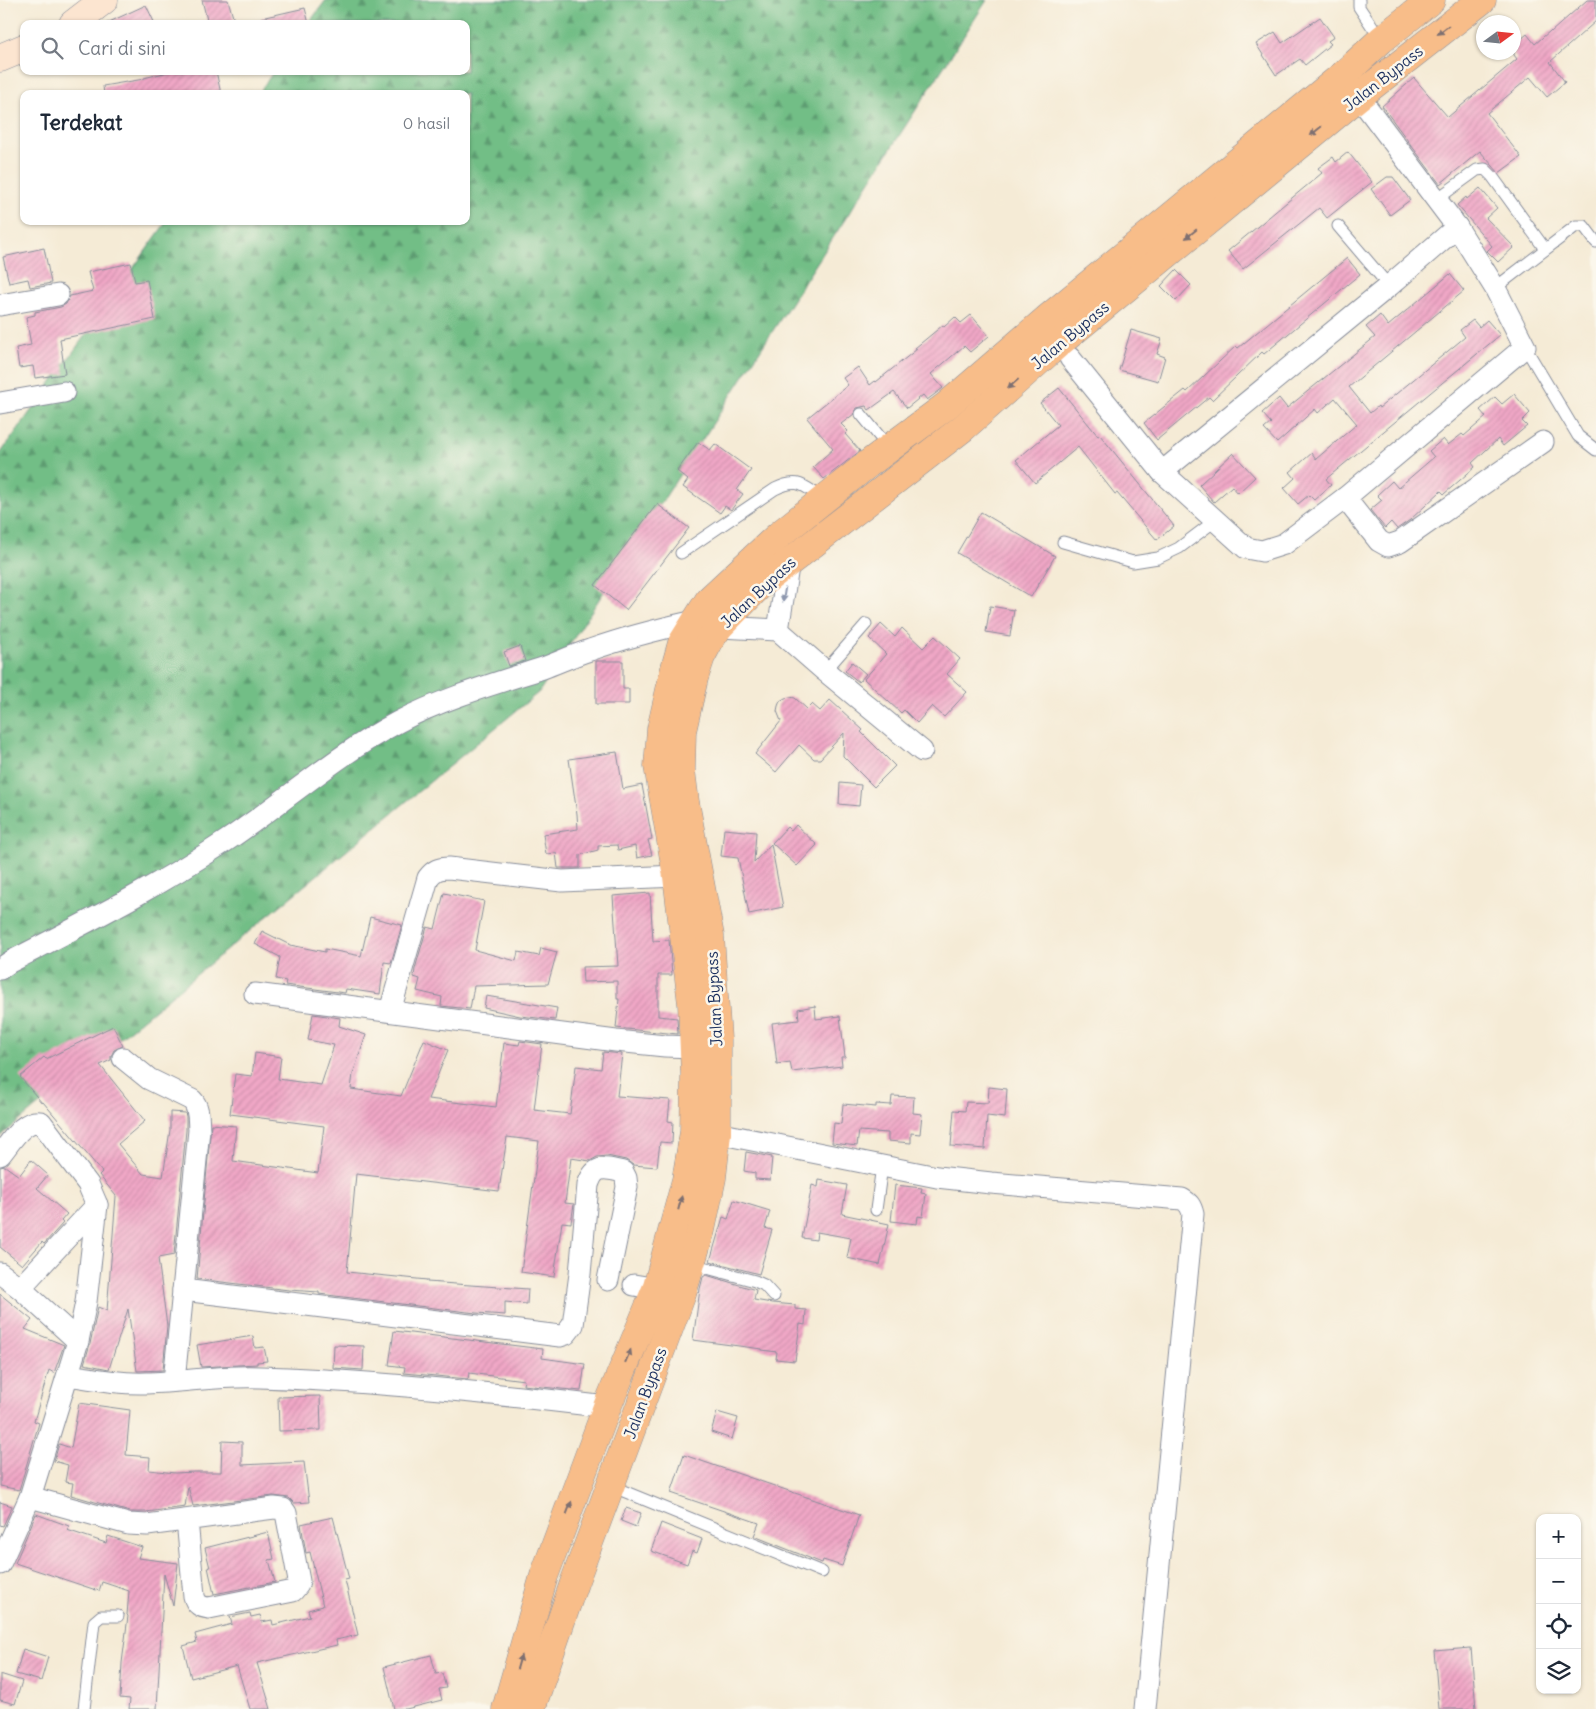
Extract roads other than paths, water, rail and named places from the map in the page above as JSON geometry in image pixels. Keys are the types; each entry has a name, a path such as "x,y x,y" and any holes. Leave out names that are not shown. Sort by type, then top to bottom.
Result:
{"highway":[{"name":"Jalan Bypass","path":"641,1286 692,1264 702,1230 718,1133 717,1040 710,936 685,802 681,770 682,730 694,678 701,657 710,640 707,624 709,600 780,535 889,448 946,406 1048,318 1343,75 1381,40 1430,0"},
{"name":"Jalan Bypass","path":"506,1709 544,1576 607,1407 641,1286 686,1180 694,1132 692,1004 677,876 658,766 661,729 682,643 1064,351 1358,97 1482,0"},
{"path":"946,406 963,428"},
{"name":"Jalan Bypass","path":"531,1709 574,1583 611,1486 641,1286"}],"street":[{"path":"78,20 104,0"},
{"path":"0,58 20,50"},
{"path":"1064,351 1162,472 1246,548 1262,551 1284,544 1345,498 1525,347 1495,288 1458,227 1343,75"},
{"path":"1162,472 1458,227"},
{"path":"0,305 58,295"},
{"path":"0,403 64,392"},
{"path":"1345,498 1379,541 1388,546 1400,542 1543,442"},
{"path":"778,630 789,561"},
{"path":"0,968 86,924 167,879 234,835 321,770 384,729 458,694 647,632 707,624 778,630 922,751"},
{"path":"390,1011 428,878 434,870 449,868 562,881 677,876"},
{"path":"255,994 616,1041 665,1046 694,1046"},
{"path":"123,1058 149,1079 192,1100 196,1104 199,1130 174,1381"},
{"path":"0,1155 24,1126 34,1121 41,1122 88,1184 97,1205 86,1302 78,1341 30,1497 0,1564"},
{"path":"718,1133 937,1177 1182,1199 1191,1207 1193,1214 1145,1709"},
{"path":"183,1290 560,1336 566,1334 573,1325 580,1274 588,1185 591,1176 603,1168 623,1172 626,1178 641,1286 580,1274"},
{"path":"20,1288 97,1205"},
{"path":"0,1273 20,1288 78,1341"},
{"path":"68,1375 111,1383 146,1383 220,1376 260,1377 486,1393 607,1407"},
{"path":"30,1497 128,1524 147,1525 274,1508 282,1509 286,1513 299,1581 298,1585 293,1591 209,1608 201,1607 195,1601 194,1596 187,1520"}],"lane":[{"path":"1358,0 1360,7 1381,40"},
{"path":"1437,199 1477,170 1485,169 1545,249"},
{"path":"1338,226 1389,286"},
{"path":"1495,288 1576,226 1584,226 1596,242"},
{"path":"1525,347 1578,436 1596,450"},
{"path":"861,414 889,448"},
{"path":"681,553 785,484 796,482 824,499"},
{"path":"1064,542 1133,562 1158,558 1172,551 1216,520"},
{"path":"826,671 866,624"},
{"path":"876,1210 882,1166"},
{"path":"692,1264 755,1281 764,1285 774,1296"},
{"path":"611,1486 822,1572"},
{"path":"84,1709 94,1622 100,1616 118,1616"}]}
